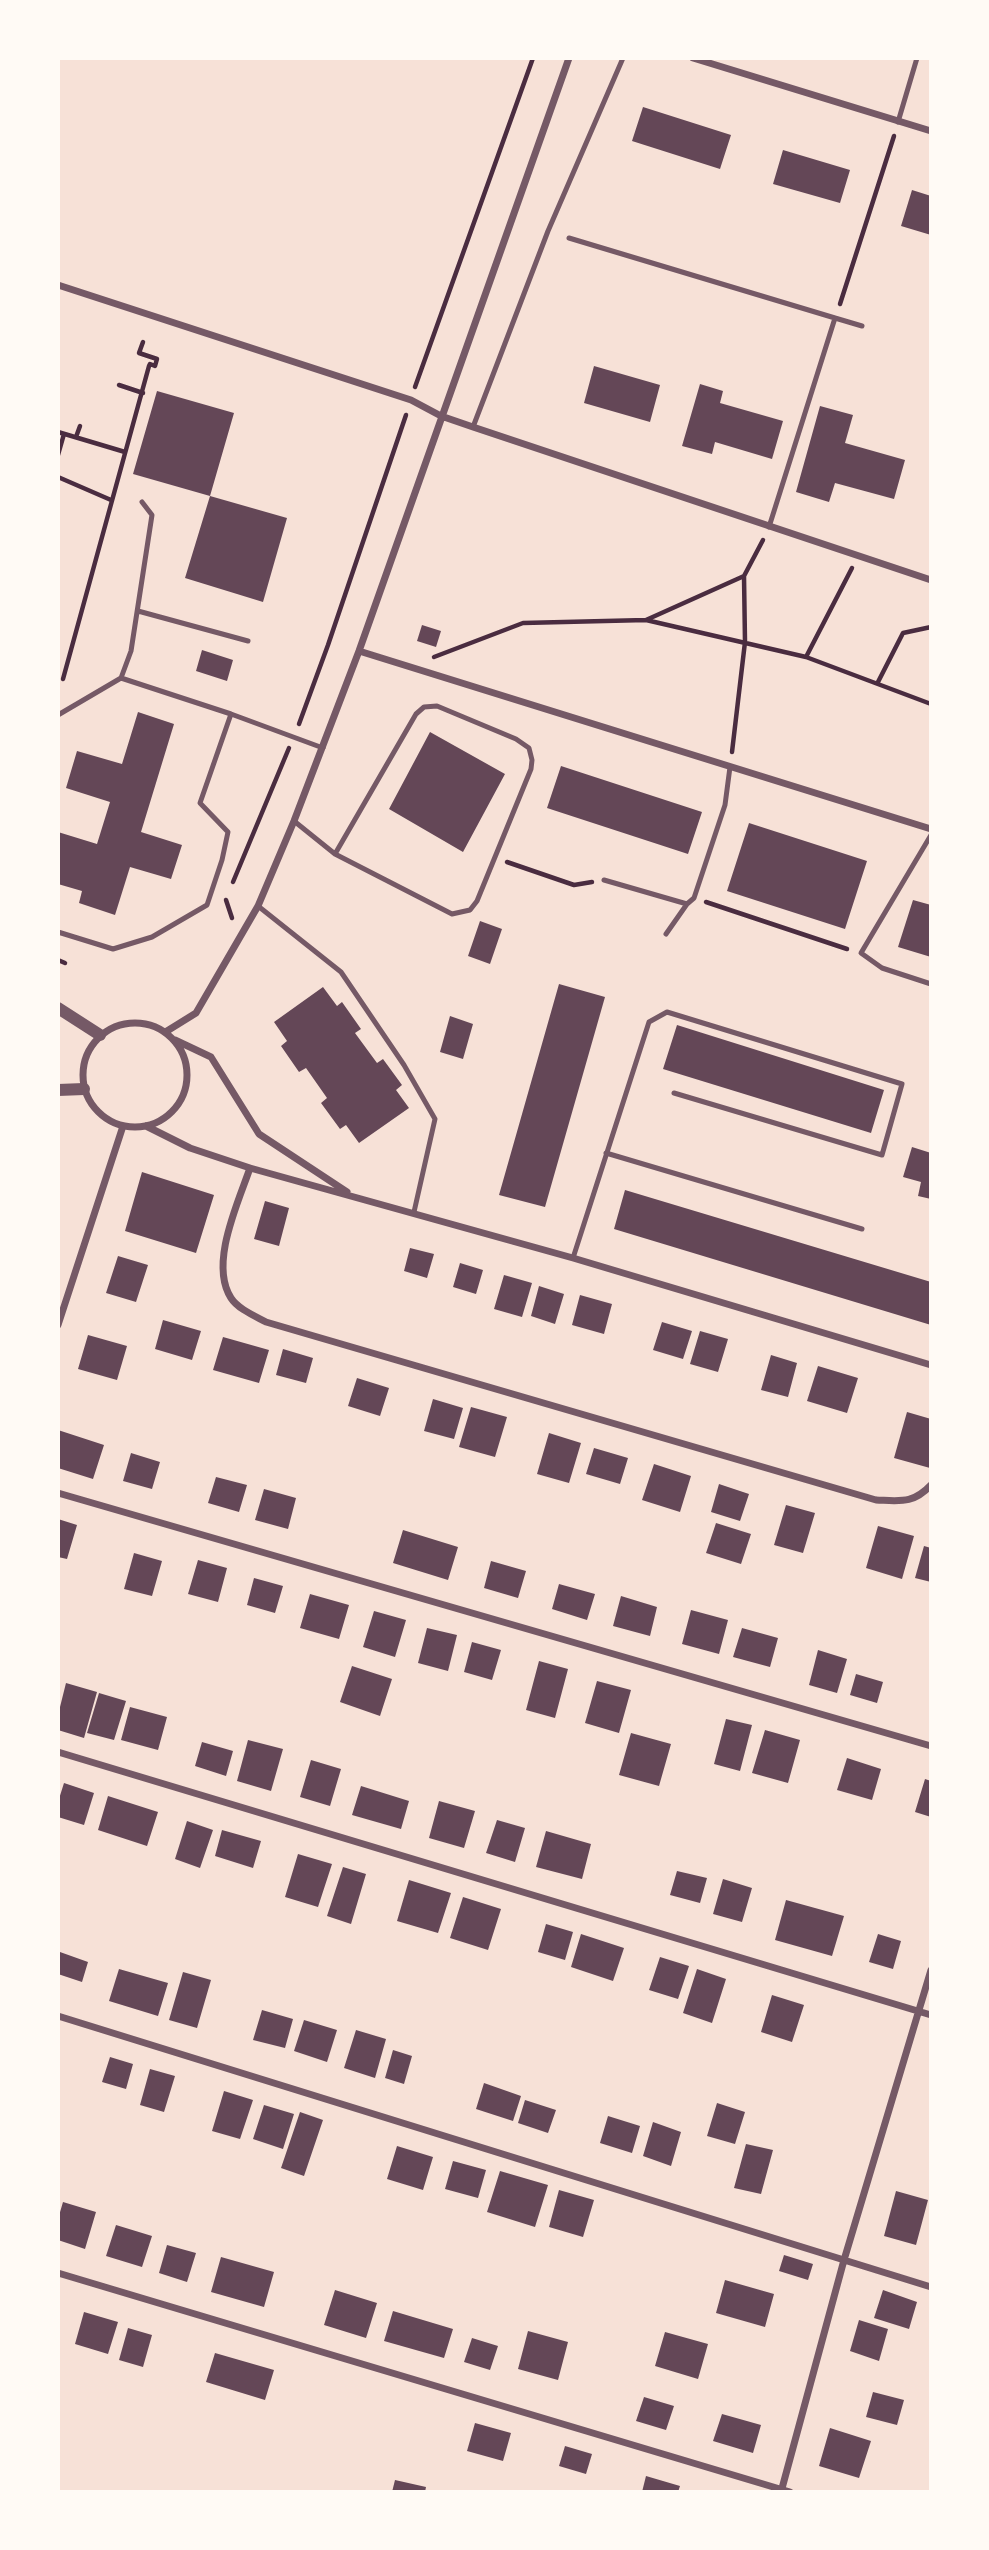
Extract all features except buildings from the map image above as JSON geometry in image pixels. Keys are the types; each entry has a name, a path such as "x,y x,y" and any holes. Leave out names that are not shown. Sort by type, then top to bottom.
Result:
{"street":[{"path":"167,1031 196,1013 258,905 294,821 359,652 569,58"},
{"path":"693,58 931,131"},
{"path":"58,285 411,400 441,416 472,427 931,580"},
{"path":"359,652 931,829"},
{"path":"58,1008 100,1035"},
{"path":"132,1022 167,1031 186,1062 185,1090 180,1103 159,1122 146,1126 123,1126 98,1113 89,1102 84,1089 83,1066 86,1054 100,1035 110,1028 132,1022"},
{"path":"174,1040 211,1057 259,1134 352,1195"},
{"path":"58,1090 84,1089"},
{"path":"58,1325 123,1126"},
{"path":"146,1126 190,1148 250,1168 414,1212 931,1365"},
{"path":"250,1168 222,1251 222,1269 231,1298 248,1313 266,1322 876,1500 906,1502 922,1495 931,1485"},
{"path":"58,1493 931,1746"},
{"path":"58,1752 931,2015"},
{"path":"58,2273 784,2491 844,2260 931,1970"},
{"path":"58,2016 931,2287"}],"lane":[{"path":"472,427 548,231 623,58"},
{"path":"898,122 917,58"},
{"path":"569,238 862,326"},
{"path":"769,527 835,318"},
{"path":"58,715 121,678 131,652 152,515 142,502"},
{"path":"138,611 248,641"},
{"path":"121,678 324,748"},
{"path":"294,821 335,853 452,914 470,910 477,901 496,858 531,769 529,748 516,739 437,706 424,707 416,714 335,853"},
{"path":"58,932 113,949 152,937 207,905 228,832 200,803 231,714"},
{"path":"666,934 694,898 725,805 730,766"},
{"path":"931,835 861,953 882,968 931,984"},
{"path":"604,880 687,904"},
{"path":"258,905 341,972 404,1065 435,1119 414,1212"},
{"path":"573,1258 649,1022 667,1012 902,1084 882,1155 674,1093"},
{"path":"606,1153 862,1229"}],"path":[{"path":"411,400 533,58"},
{"path":"835,318 898,122"},
{"path":"63,679 150,364 155,366 157,359 139,354 143,342"},
{"path":"119,385 143,393"},
{"path":"76,437 80,426"},
{"path":"240,936 225,902 294,736 328,645 401,429"},
{"path":"58,432 125,452"},
{"path":"58,455 64,434"},
{"path":"58,477 111,500"},
{"path":"730,766 745,642 744,576 769,527"},
{"path":"806,657 859,555"},
{"path":"646,620 744,576"},
{"path":"407,667 523,622 646,620 806,657 931,704"},
{"path":"878,682 903,634 931,627"},
{"path":"496,858 574,885 604,880"},
{"path":"694,898 861,953"},
{"path":"58,961 65,963"}]}
